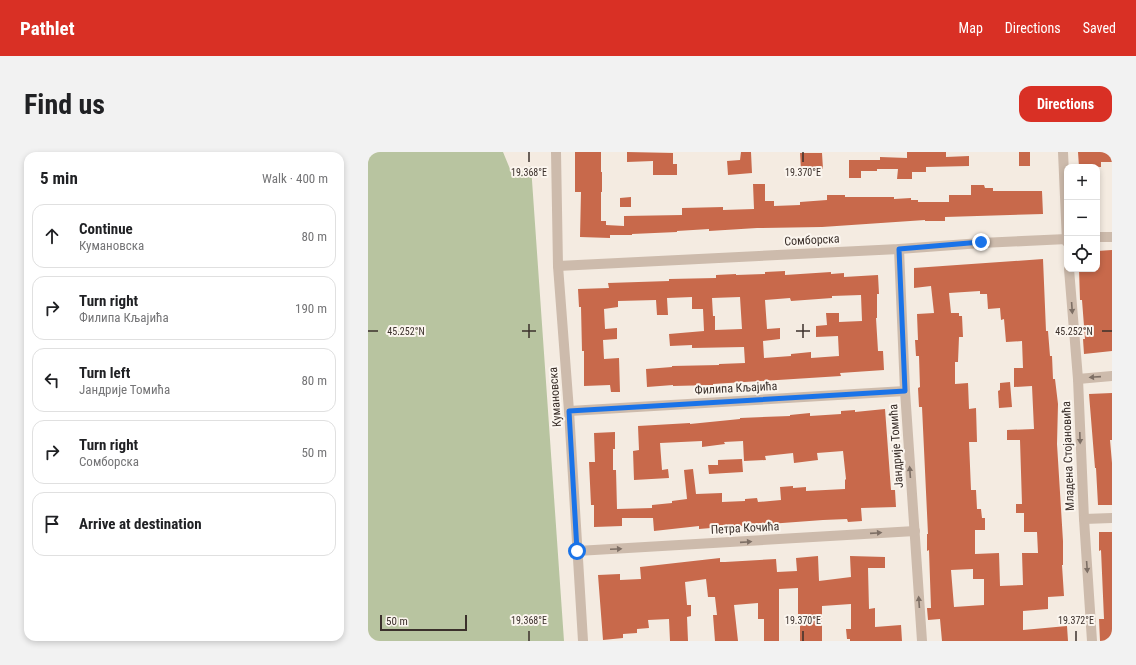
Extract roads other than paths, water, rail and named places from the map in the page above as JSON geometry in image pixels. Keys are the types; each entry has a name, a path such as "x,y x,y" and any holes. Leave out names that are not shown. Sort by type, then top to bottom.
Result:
{"street":[{"name":"Кумановска","path":"556,152 558,266 569,411 583,641"},
{"path":"1063,152 1067,236"},
{"path":"1100,238 1112,236"},
{"name":"Сомборска","path":"558,266 899,249 981,242 1064,239"},
{"name":"Јандрије Томића","path":"899,249 905,391 922,641"},
{"name":"Младена Стојановића","path":"1069,272 1078,379 1084,519 1092,641"},
{"path":"1078,379 1112,376"},
{"name":"Филипа Кљајића","path":"569,411 905,391"},
{"path":"1084,519 1112,518"},
{"name":"Петра Кочића","path":"577,551 914,531"}]}
